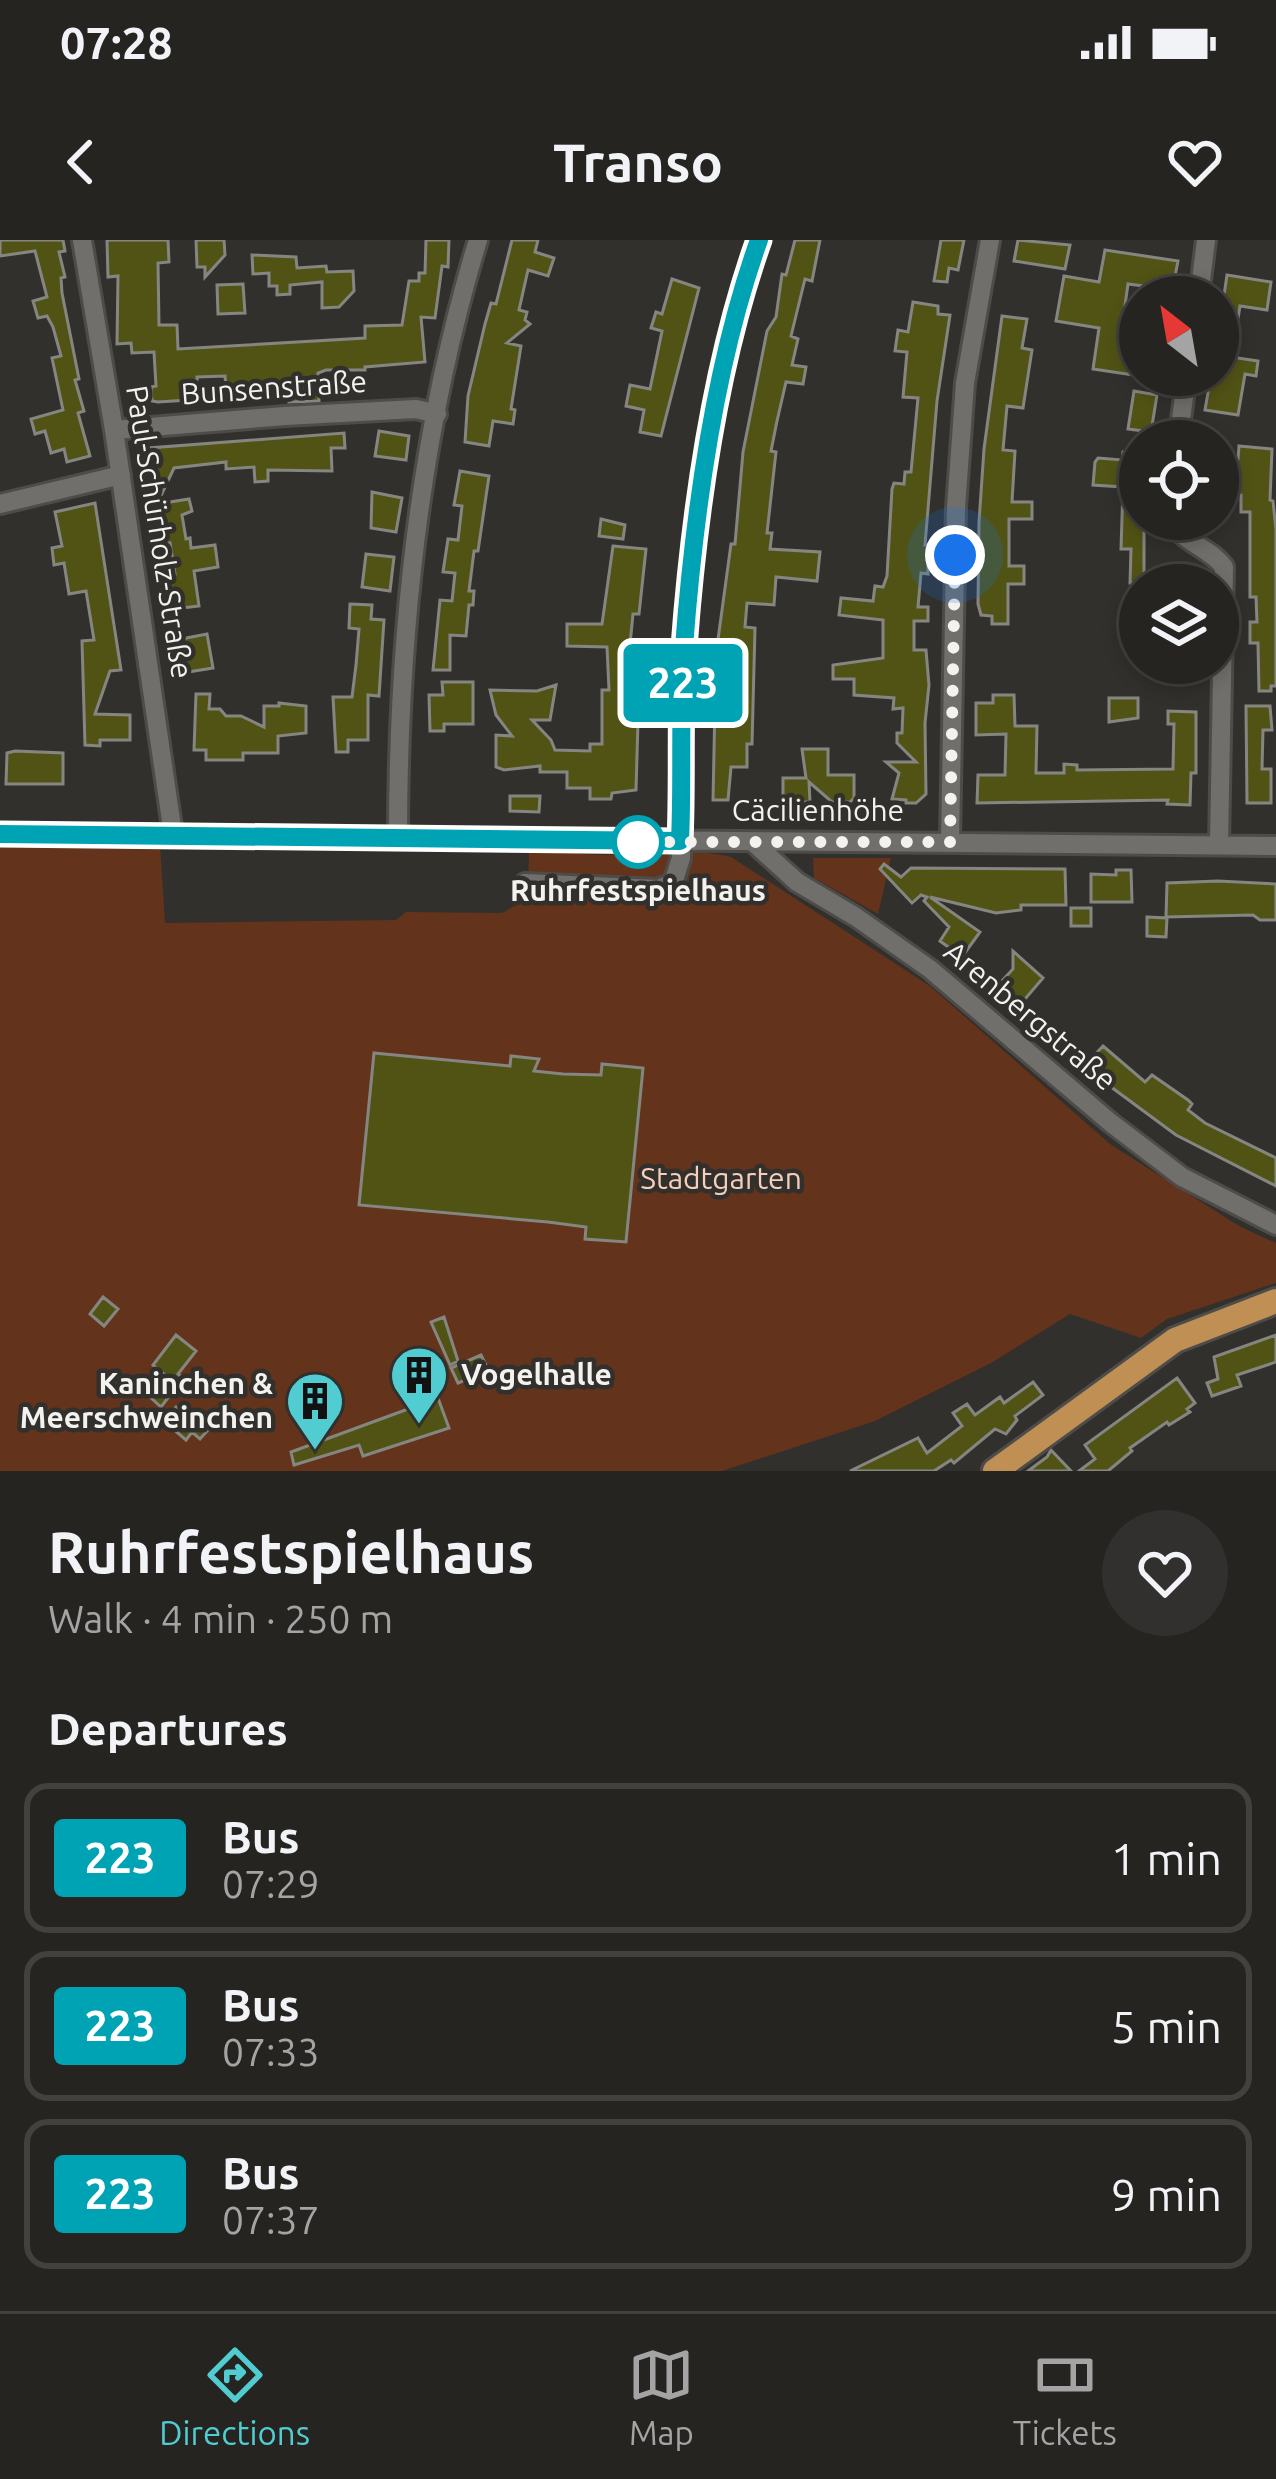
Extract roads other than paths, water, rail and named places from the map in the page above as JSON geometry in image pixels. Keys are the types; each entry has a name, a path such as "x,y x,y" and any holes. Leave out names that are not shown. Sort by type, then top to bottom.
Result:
{"main road":[{"path":"995,1471 1175,1340 1276,1301"}],"street":[{"name":"Paul-Schürholz-Straße","path":"82,240 173,834"},
{"path":"398,836 398,745 416,551 437,414 478,240"},
{"path":"525,883 658,889 673,883 680,858 684,649 695,547 731,334 759,240"},
{"path":"950,842 956,508 965,383 991,240"},
{"path":"1202,276 1206,240"},
{"name":"Bunsenstraße","path":"114,430 307,415 416,410 437,414"},
{"path":"0,504 121,475"},
{"path":"1191,540 1214,554 1224,567 1219,845"},
{"name":"Cäcilienhöhe","path":"0,834 1276,846"},
{"name":"Arenbergstraße","path":"753,842 797,883 930,969 1111,1124 1182,1177 1276,1226"}],"place":[{"name":"Ruhrfestspielhaus","path":"638,842"},
{"name":"Vogelhalle","path":"419,1426"},
{"name":"Kaninchen & Meerschweinchen","path":"315,1452"}],"park label":[{"name":"Stadtgarten","path":"721,1179"}]}
